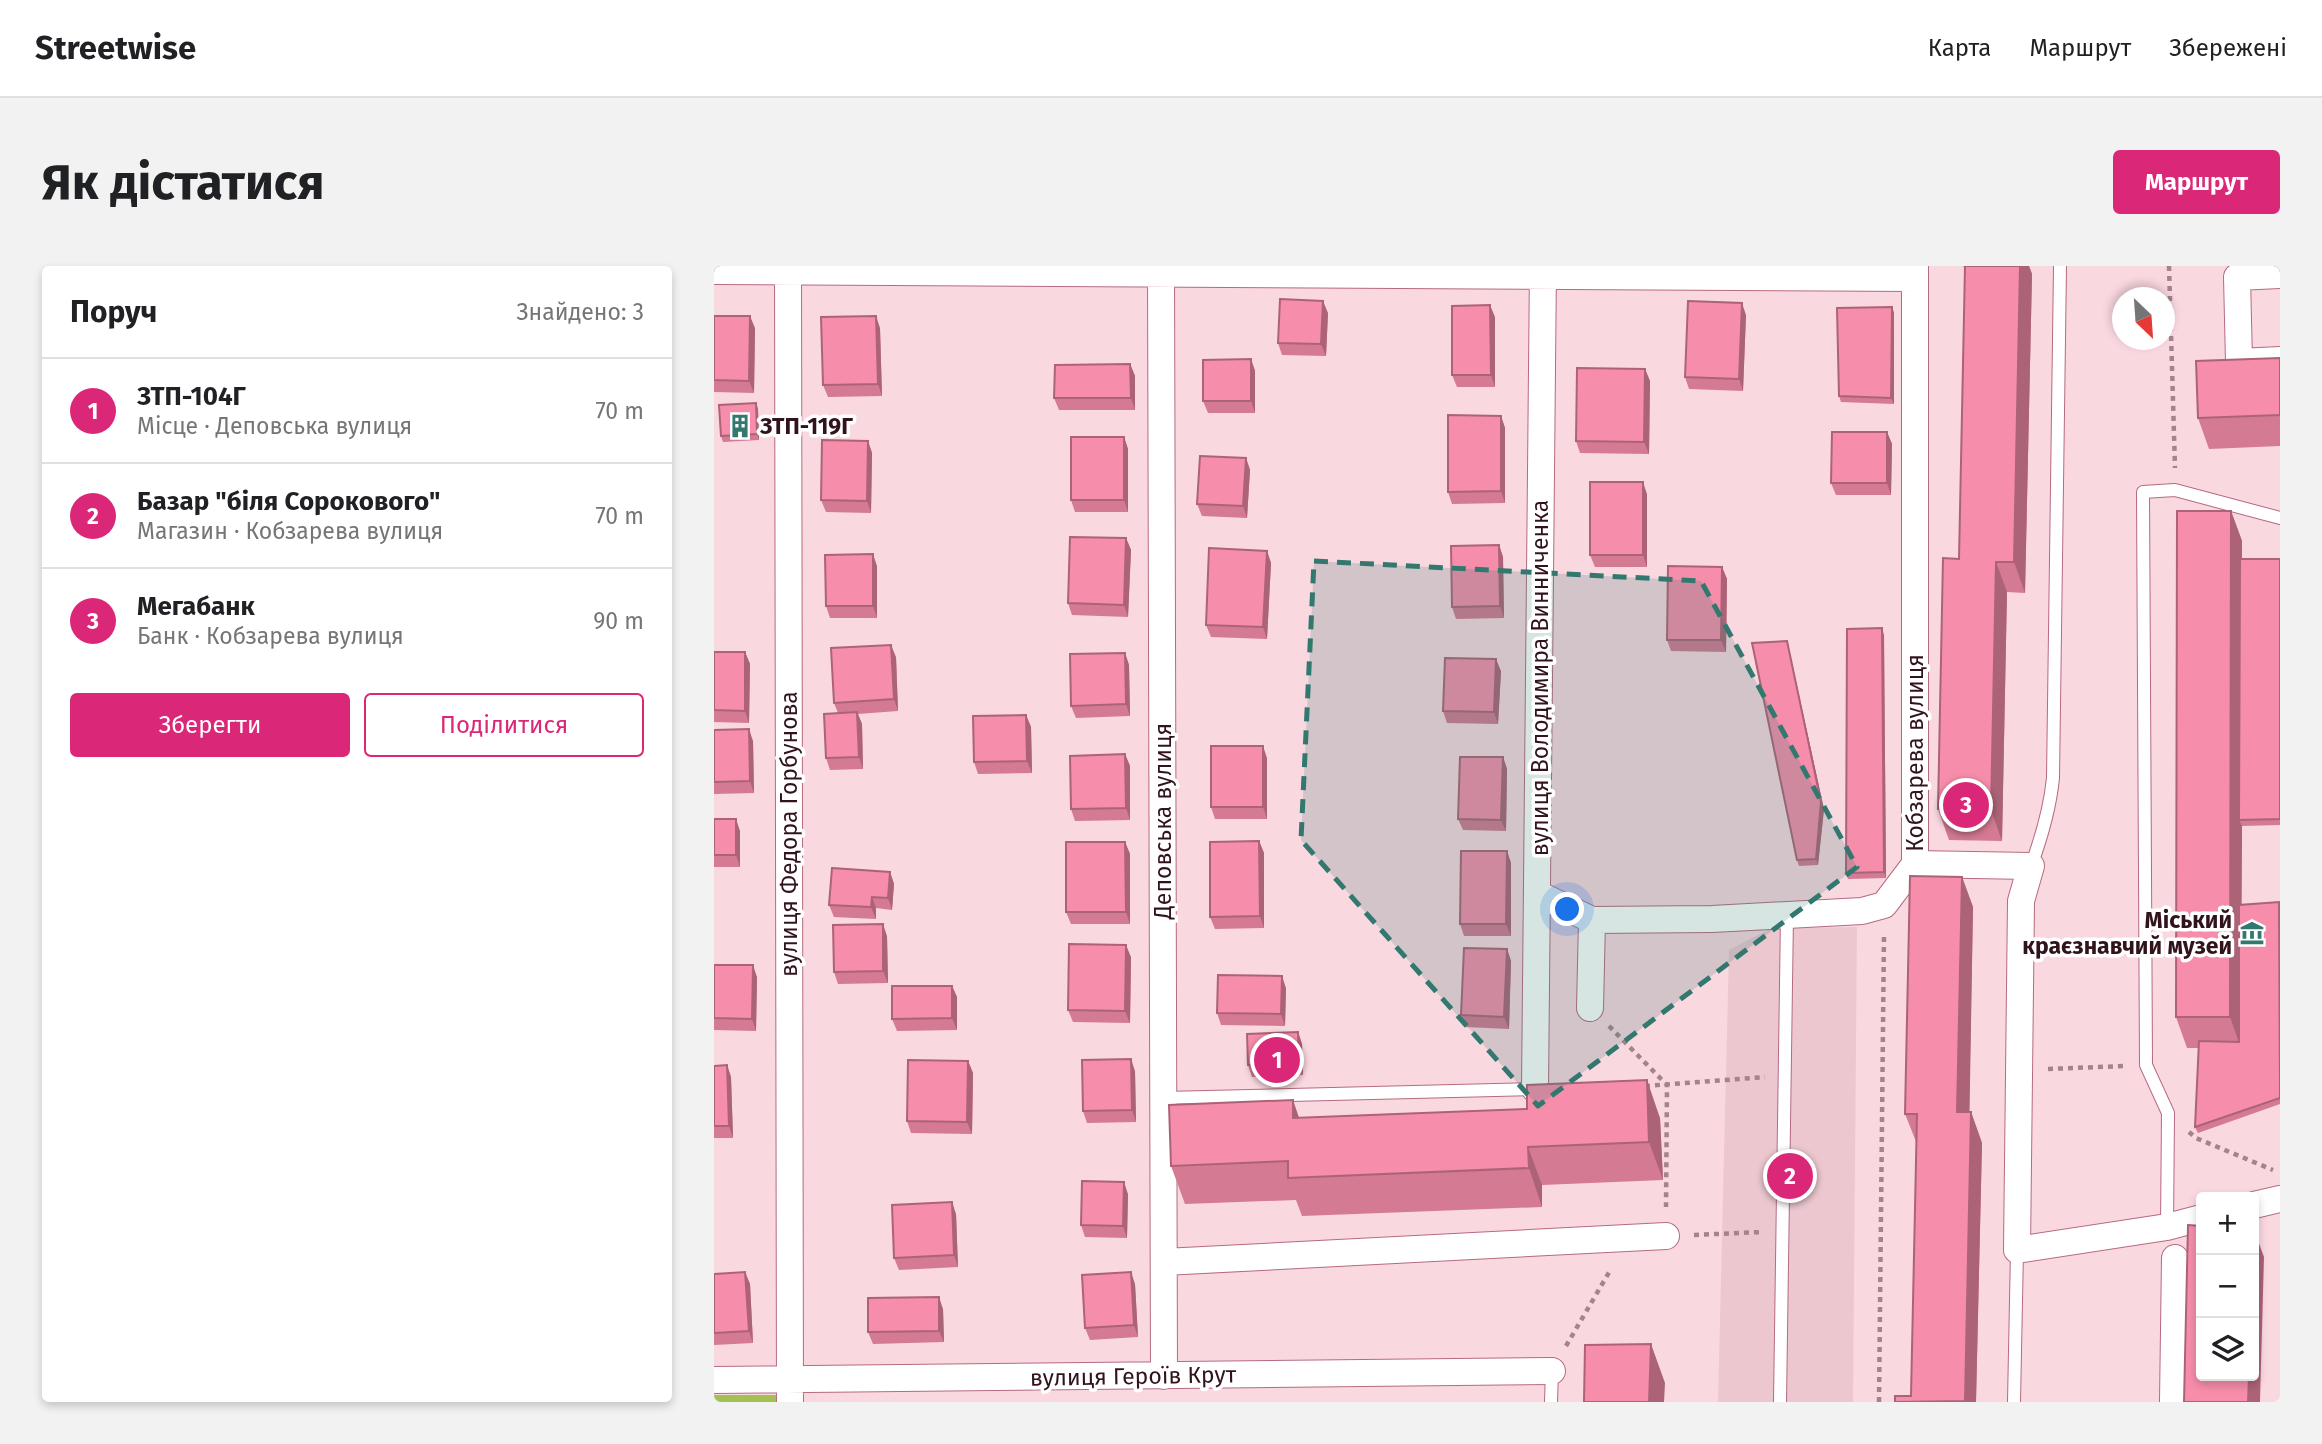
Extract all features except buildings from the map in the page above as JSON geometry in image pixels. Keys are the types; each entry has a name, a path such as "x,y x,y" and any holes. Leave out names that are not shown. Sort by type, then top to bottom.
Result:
{"street":[{"name":"вулиця Федора Горбунова","path":"789,269 790,1391"},
{"name":"вулиця Володимира Винниченка","path":"1542,1089 1538,894 1543,270"},
{"path":"714,271 1915,272"},
{"name":"Деповська вулиця","path":"1161,271 1164,1376"},
{"name":"Кобзарева вулиця","path":"1915,272 1915,864 2031,866"},
{"path":"2280,275 2237,277 2239,362 2280,360"},
{"path":"1538,894 1592,920 1862,911 1884,905 1915,864"},
{"path":"2031,866 2021,901 2017,1250 2167,1227 2196,1219"},
{"path":"1590,1008 1592,920"},
{"path":"2259,1204 2280,1199"},
{"path":"1164,1262 1666,1236"},
{"path":"2173,1402 2175,1258"},
{"name":"вулиця Героїв Крут","path":"714,1380 790,1391 1164,1376 1552,1371"}],"lane":[{"path":"2031,866 2046,827 2053,778 2060,266"},
{"path":"2167,1227 2168,1113 2146,1065 2143,492 2175,490 2280,518"},
{"path":"1780,1402 1787,915"},
{"path":"1164,1098 1542,1089"},
{"path":"2014,1402 2017,1250"},
{"path":"1551,1402 1552,1371"}],"path":[{"path":"2169,266 2175,490"},
{"path":"1879,1402 1884,905"},
{"path":"1590,1008 1667,1085 1666,1236 1784,1231"},
{"path":"2020,1070 2146,1065"},
{"path":"1642,1086 1786,1076"},
{"path":"2168,1113 2196,1138 2280,1173"},
{"path":"1552,1371 1629,1238"}],"highlighted area":[{"path":"1314,561 1701,581 1857,867 1538,1106 1301,840"}],"shaded area":[{"path":"1857,927 1853,1402 1718,1402 1729,950 1772,928"}],"green space":[{"path":"714,1395 781,1395 781,1402 714,1402"}],"place":[{"name":"ЗТП-119Г","path":"740,426"},
{"name":"Мегабанк","path":"1966,805"},
{"name":"Міський краєзнавчий музей","path":"2252,933"},
{"name":"ЗТП-104Г","path":"1277,1060"},
{"name":"Базар \"біля Сорокового\"","path":"1790,1176"}]}
